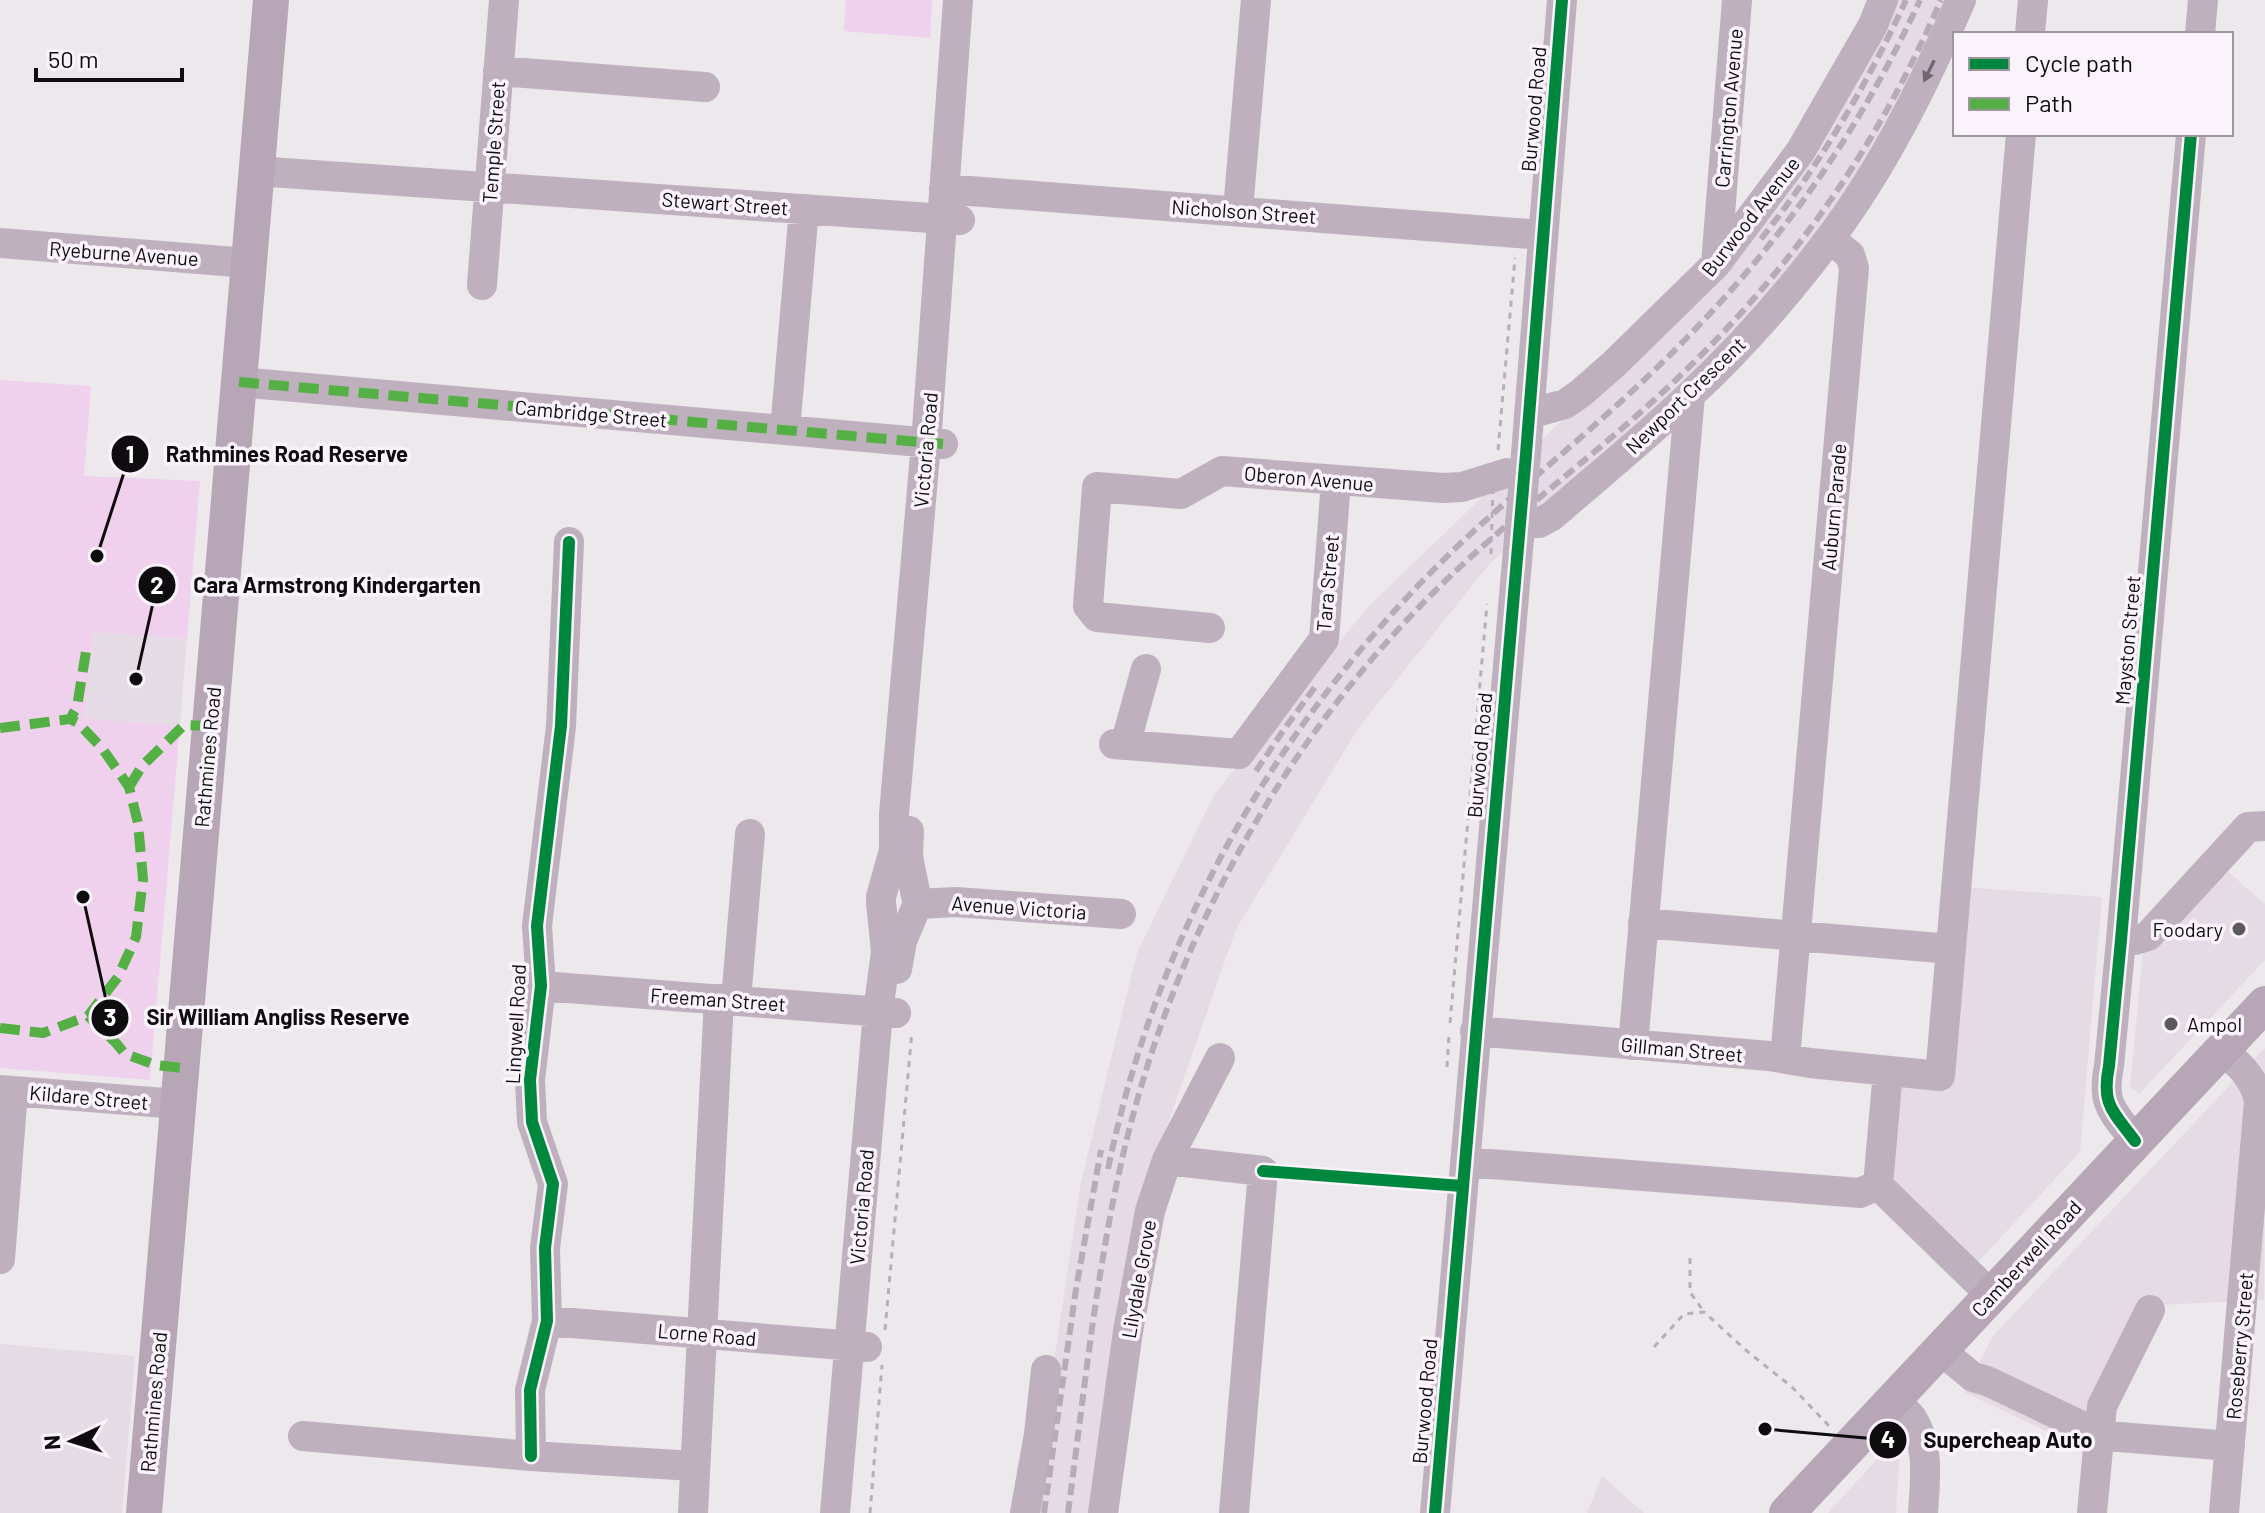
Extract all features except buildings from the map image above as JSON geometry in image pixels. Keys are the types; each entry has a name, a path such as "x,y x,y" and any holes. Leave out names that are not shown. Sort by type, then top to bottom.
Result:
{"main road":[{"name":"Rathmines Road","path":"144,1513 271,0"},
{"name":"Camberwell Road","path":"1787,1513 2265,1004"}],"street":[{"name":"Temple Street","path":"482,285 504,0"},
{"name":"Victoria Road","path":"952,204 958,0"},
{"name":"Victoria Road","path":"853,1513 871,1347 898,961 916,903 908,847 910,726 952,204 976,0"},
{"path":"1238,210 1256,0"},
{"name":"Burwood Road","path":"1435,1513 1475,1031 1523,529 1513,471 1529,414 1562,0"},
{"name":"Carrington Avenue","path":"1716,264 1737,0"},
{"name":"Burwood Avenue","path":"1529,414 1565,404 1581,393 1716,264 1800,152 1873,25 1883,0"},
{"path":"1830,239 1900,127 1961,0"},
{"path":"2030,32 2033,0"},
{"path":"2200,32 2203,0"},
{"path":"498,71 705,87"},
{"path":"1643,923 1951,949 2021,136"},
{"name":"Mayston Street","path":"2140,1135 2121,1103 2109,1066 2191,136"},
{"name":"Stewart Street","path":"256,171 804,209 952,204"},
{"name":"Nicholson Street","path":"952,204 1238,210 1543,235"},
{"path":"785,430 804,209"},
{"name":"Newport Crescent","path":"1523,529 1552,516 1690,395 1772,309 1830,239"},
{"name":"Auburn Parade","path":"1785,1058 1854,268 1850,255 1830,239"},
{"name":"Ryeburne Avenue","path":"0,243 248,263"},
{"name":"Cambridge Street","path":"239,382 934,443"},
{"path":"1633,1045 1690,395"},
{"name":"Oberon Avenue","path":"1210,628 1097,617 1088,606 1097,487 1181,494 1222,471 1451,488 1513,471"},
{"name":"Tara Street","path":"1146,669 1119,744 1239,754 1324,639 1336,481"},
{"name":"Lingwell Road","path":"531,1456 530,1390 547,1321 545,1248 553,1184 532,1122 530,1080 541,986 537,926 561,726 569,542"},
{"name":"Victoria Road","path":"895,1018 881,900 894,850 894,814 910,726"},
{"path":"2121,940 2148,936 2248,827 2265,826"},
{"path":"693,1513 728,1000 750,834"},
{"path":"881,900 885,912 893,918 903,918 916,903"},
{"name":"Avenue Victoria","path":"916,903 962,902 1121,914"},
{"name":"Gillman Street","path":"1475,1031 1785,1058 1940,1076 1951,949"},
{"name":"Freeman Street","path":"541,986 728,1000 895,1018"},
{"name":"Roseberry Street","path":"2221,1049 2248,1074 2256,1087 2259,1101 2224,1513"},
{"name":"Lilydale Grove","path":"1103,1513 1133,1301 1150,1211 1167,1160 1220,1058"},
{"path":"1878,1185 1888,1071"},
{"path":"0,1259 7,1090"},
{"name":"Kildare Street","path":"7,1090 178,1104"},
{"path":"1167,1160 1263,1171 1234,1513"},
{"path":"1465,1162 1860,1193 1878,1185"},
{"path":"1878,1185 1991,1295"},
{"path":"2092,1513 2102,1406 2150,1310"},
{"name":"Lorne Road","path":"547,1321 871,1347"},
{"name":"Victoria Road","path":"835,1513 871,1347"},
{"path":"1940,1350 1973,1377 2099,1434 2230,1446"},
{"path":"1025,1513 1046,1370"},
{"path":"1900,1392 1921,1439 1925,1469 1923,1513"},
{"path":"303,1436 531,1456 694,1466"}],"path":[{"path":"1491,554 1513,471"},
{"path":"870,1513 871,1347 895,1018"},
{"path":"1690,1258 1690,1292 1704,1312 1792,1387 1830,1427"},
{"path":"1654,1347 1684,1314 1704,1312"}],"shaded area":[{"path":"846,0 932,0 930,38 844,31"},
{"path":"1894,0 1951,0 1936,34 1849,191 1749,318 1641,424 1486,568 1359,727 1236,929 1166,1129 1138,1220 1095,1513 1031,1513 1081,1182 1137,953 1214,795 1369,606 1556,426 1605,388 1695,300"},
{"path":"0,380 91,386 84,476 200,481 187,639 93,632 85,718 180,726 150,1080 0,1068"},
{"path":"93,632 187,639 180,726 85,718"},
{"name":"Ampol","path":"2210,856 2265,904 2265,960 2139,1094 2130,1087 2146,921"},
{"path":"1961,887 2102,897 2080,1152 1978,1262 1894,1179 1900,1087 1942,1090"},
{"path":"2265,1048 2264,1300 2158,1305 2087,1451 1964,1392 1993,1336"},
{"path":"0,1344 135,1356 122,1513 0,1513"},
{"path":"1901,1433 1896,1513 1828,1513"},
{"path":"1602,1476 1644,1513 1587,1513"}],"railway":[{"path":"1761,239 1803,183 1841,124 1906,0"},
{"path":"1108,1169 1128,1088 1153,1009 1184,933 1220,859 1261,787 1307,719 1358,653 1438,565 1628,395 1674,351 1757,260 1829,163 1862,111 1920,0"},
{"path":"1068,1513 1098,1288 1123,1155 1144,1077 1170,1001 1201,927 1237,856 1323,720 1373,658 1428,598 1482,547 1653,401 1742,312 1782,265 1854,165 1915,57 1941,0"},
{"path":"1256,771 1318,683"},
{"path":"1044,1513 1076,1289 1101,1150"}],"marked path":[{"path":"239,382 943,444"},
{"path":"0,728 70,719 77,707 87,645"},
{"path":"0,1028 43,1033 88,1016 118,977 136,937 143,879 138,823 129,787 102,748 78,723 70,719"},
{"path":"129,787 142,766 184,725 210,726"},
{"path":"88,1016 125,1054 156,1065 182,1068"}],"cycle path":[{"path":"1435,1513 1562,0"},
{"path":"2135,1141 2111,1107 2107,1079 2191,136"},
{"path":"531,1456 530,1390 547,1321 545,1248 553,1184 532,1122 530,1080 541,986 537,926 561,726 569,542"},
{"path":"1263,1171 1462,1186"}],"place":[{"name":"Rathmines Road Reserve","path":"97,556"},
{"name":"Cara Armstrong Kindergarten","path":"136,679"},
{"name":"Sir William Angliss Reserve","path":"83,897"},
{"name":"Foodary","path":"2239,929"},
{"name":"Ampol","path":"2171,1024"},
{"name":"Supercheap Auto","path":"1765,1429"}]}
